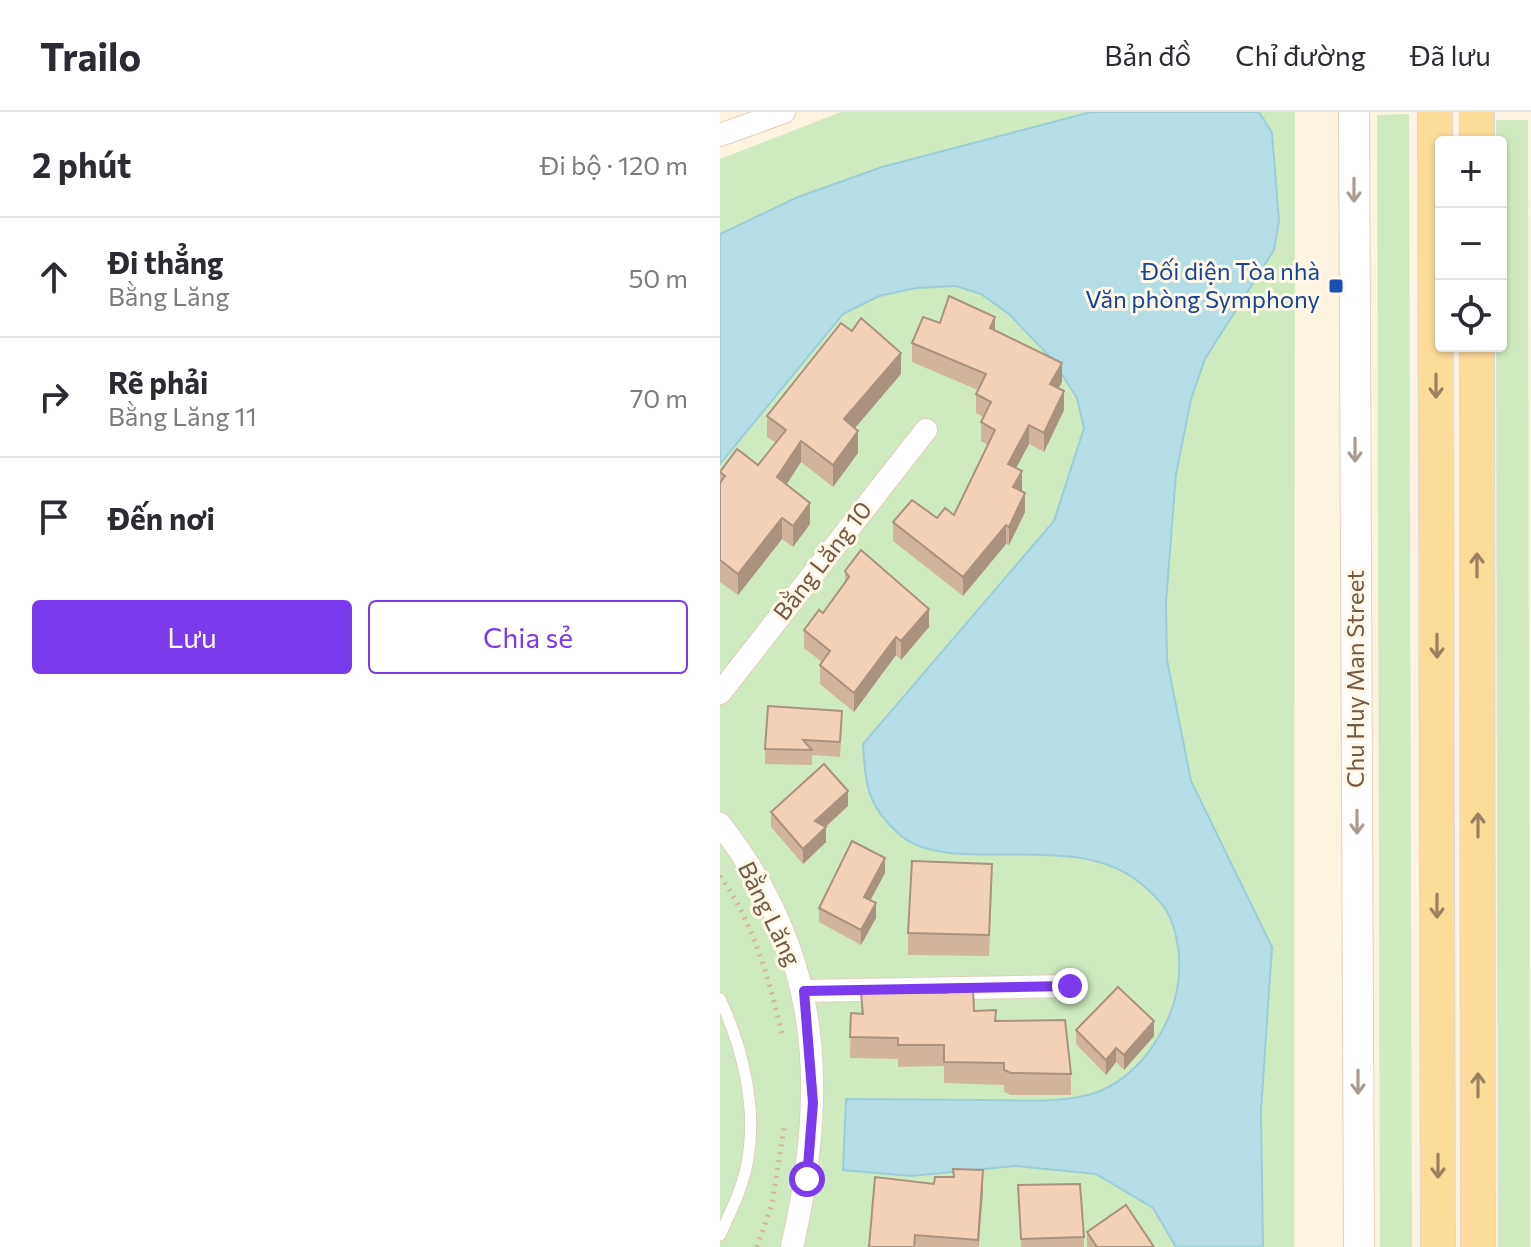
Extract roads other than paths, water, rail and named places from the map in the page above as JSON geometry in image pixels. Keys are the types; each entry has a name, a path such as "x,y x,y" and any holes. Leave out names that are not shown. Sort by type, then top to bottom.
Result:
{"main road":[{"name":"Chu Huy Man Street","path":"1354,112 1359,1247"},
{"path":"1435,112 1438,1247"},
{"path":"1477,112 1477,136"},
{"path":"1477,352 1478,1247"}],"street":[{"path":"720,135 784,112"},
{"name":"Bằng Lăng 10","path":"720,693 926,430"},
{"name":"Bằng Lăng","path":"720,824 785,937 804,991 813,1103 807,1179 792,1247"},
{"path":"804,991 1070,986"}],"lane":[{"path":"720,999 731,1024 748,1087 749,1157 736,1201 720,1235"}],"water":[{"path":"1091,112 1259,112 1272,133 1279,221 1274,250 1205,359 1191,399 1176,474 1166,602 1167,660 1191,781 1272,947 1261,1111 1263,1247 1176,1247 1153,1208 1096,1174 1015,1166 911,1176 843,1170 846,1099 1037,1100 1076,1098 1096,1092 1118,1081 1143,1059 1161,1034 1177,993 1179,963 1173,926 1161,903 1139,882 1111,866 1080,858 949,853 922,847 900,835 880,814 867,783 863,744 1054,521 1084,428 1077,398 1052,359 1009,314 981,294 956,286 916,288 879,296 843,314 720,464 720,234 798,197 882,167"}],"place":[{"name":"Đối diện Tòa nhà Văn phòng Symphony","path":"1336,286"}]}
